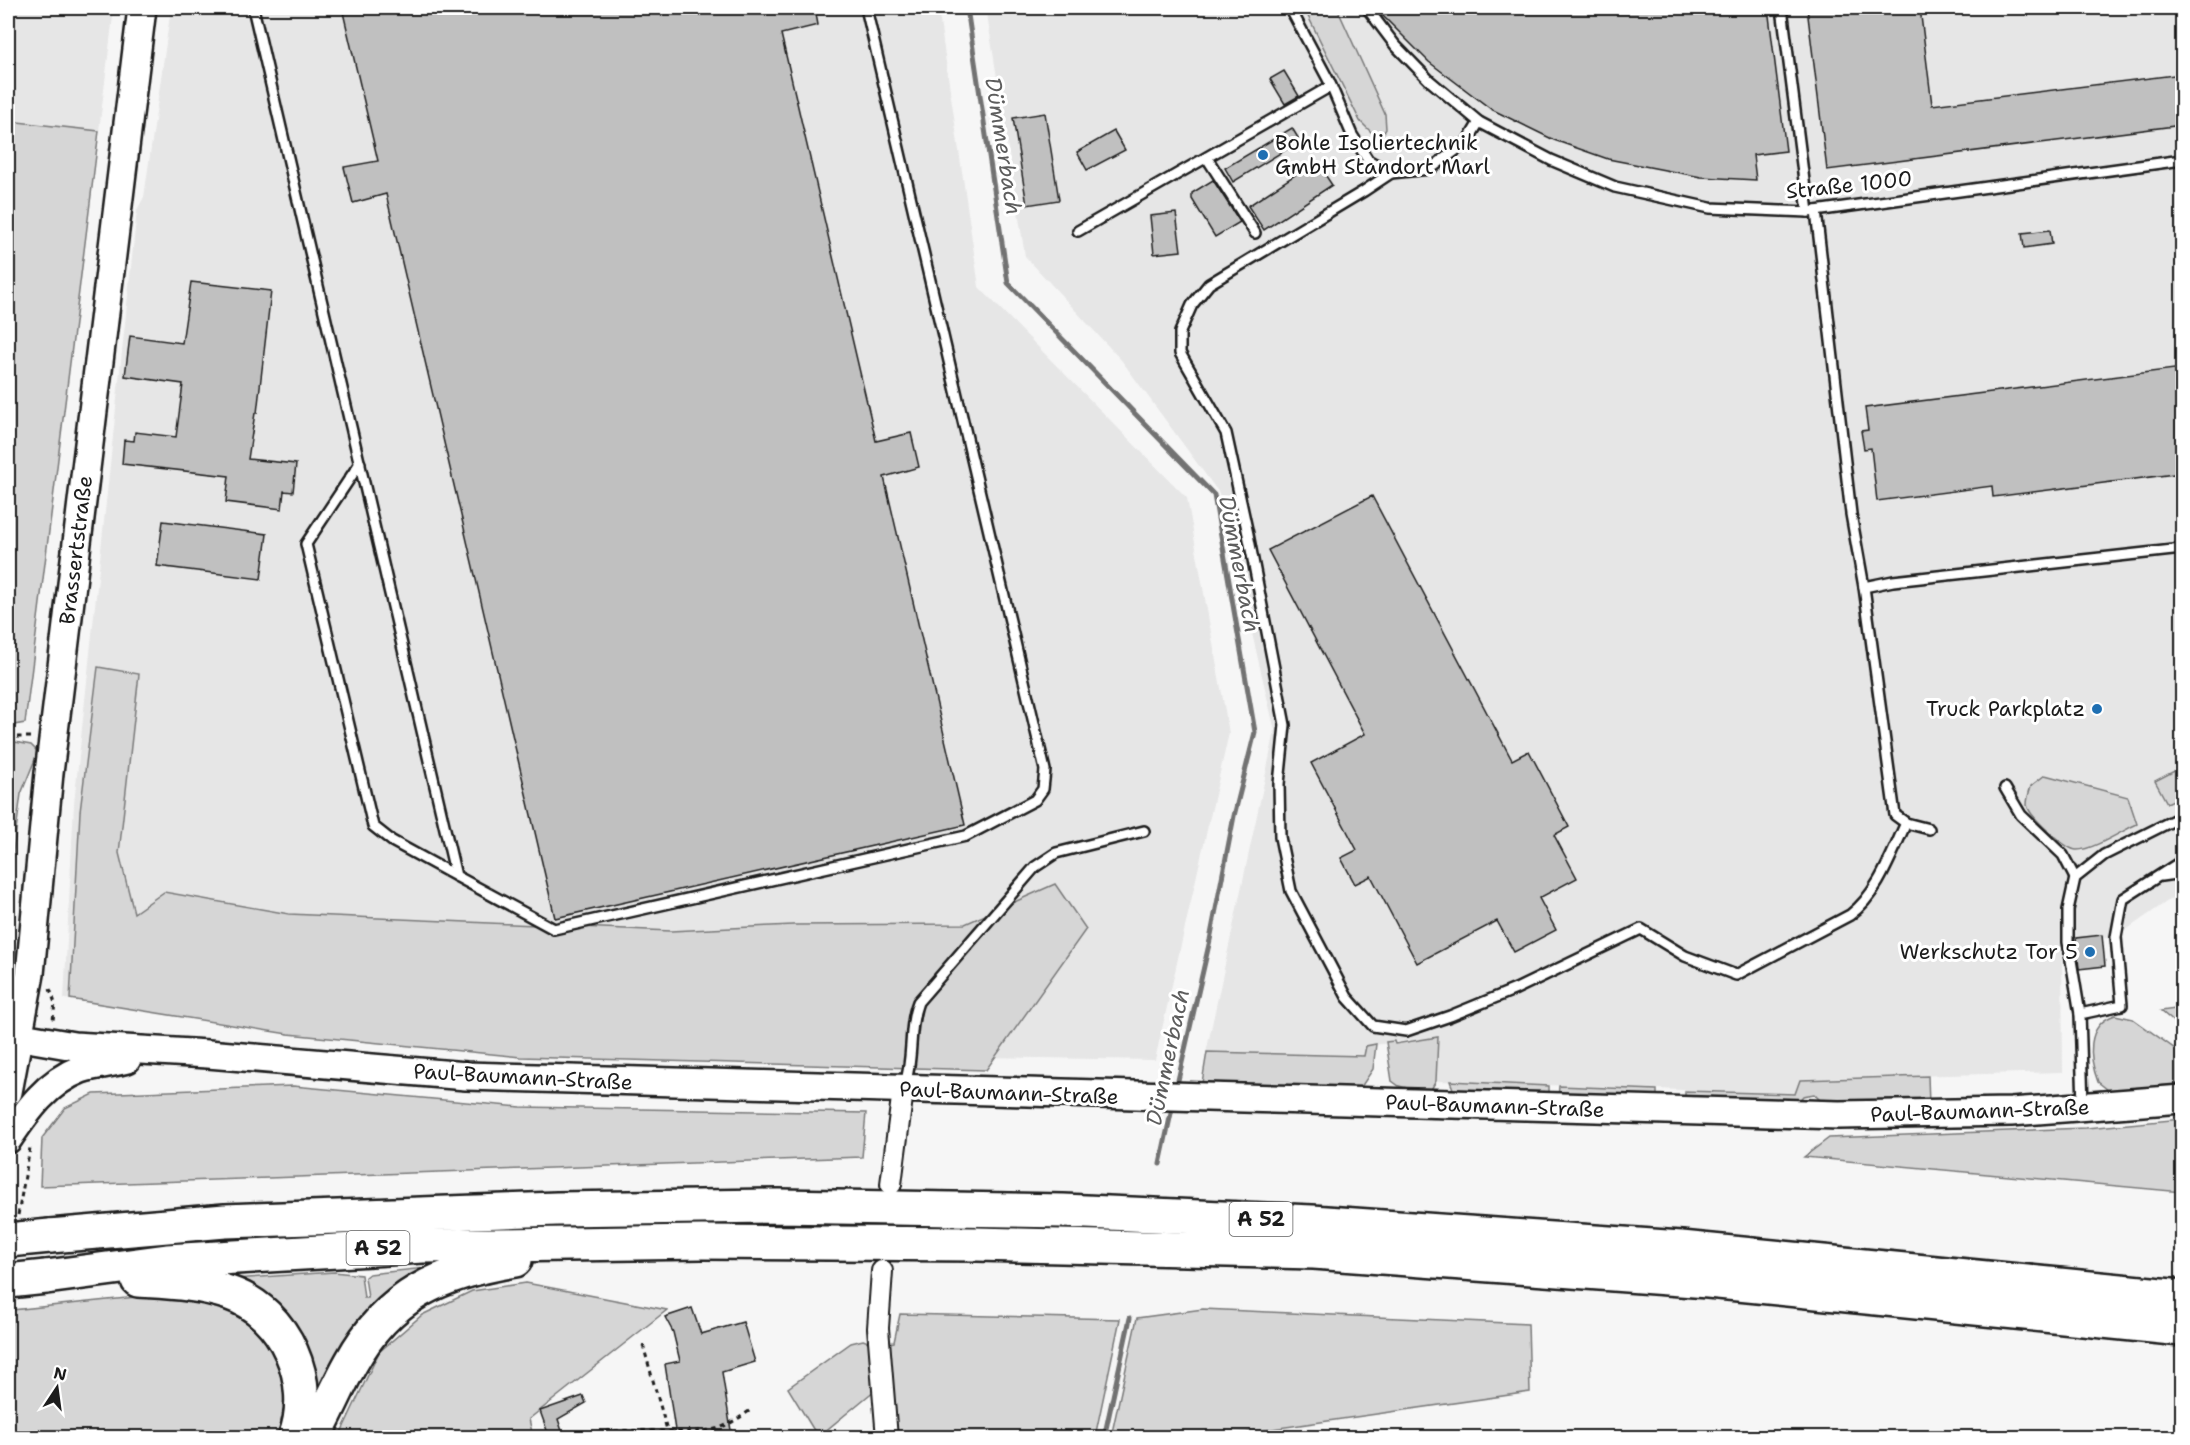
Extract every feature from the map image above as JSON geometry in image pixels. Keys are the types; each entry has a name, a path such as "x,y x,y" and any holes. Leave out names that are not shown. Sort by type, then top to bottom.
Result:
{"highway":[{"name":"A 52","path":"8,1240 225,1221 557,1209 779,1206 1063,1211 1312,1222 1670,1247 2182,1297"},
{"name":"A 52","path":"8,1281 167,1261 400,1247 702,1242 976,1244 1314,1252 1708,1281 2182,1329"},
{"path":"313,1437 364,1341 394,1308 427,1285 478,1266 517,1260 620,1255 702,1242"},
{"path":"50,1276 175,1282 231,1293 252,1306 282,1335 293,1356 301,1387 300,1417 295,1437"}],"main road":[{"name":"Brassertstraße","path":"8,1092 12,1036 30,974 49,773 142,8"},
{"name":"Paul-Baumann-Straße","path":"12,1036 74,1046 466,1076 903,1090 1839,1115 1969,1113 2182,1099"},
{"path":"8,1139 36,1100 81,1069 164,1052"}],"street":[{"path":"891,1184 903,1090"},
{"path":"882,1271 878,1328 887,1437"}],"lane":[{"path":"253,8 456,876"},
{"path":"360,463 306,544 373,826 392,841 555,929 966,836 1035,800 1043,789 1045,770 866,8"},
{"path":"1290,8 1331,86 1352,135 1368,160 1390,173"},
{"name":"Straße 1000","path":"1367,8 1395,45 1429,80 1479,122 1551,160 1614,187 1710,208 1812,211 2182,160"},
{"path":"1782,8 1812,211 1851,514 1864,586 1895,815 1906,823 1929,829"},
{"path":"1078,231 1331,86"},
{"path":"1479,122 1467,142 1430,169 1390,173 1209,284 1192,305 1180,332 1180,353 1226,433 1248,534 1285,725 1280,784 1280,837 1291,891 1347,997 1373,1026 1406,1031 1516,989 1641,929 1685,956 1736,975 1850,915 1863,905 1906,823"},
{"path":"1207,158 1254,233"},
{"path":"1864,586 2182,549"},
{"path":"2006,788 2021,815 2063,855 2075,878"},
{"path":"2083,1107 2080,1014 2068,942 2068,910 2075,878 2104,855 2182,816"},
{"path":"903,1090 909,1071 914,1012 918,1002 1035,867 1056,853 1144,831"},
{"path":"2080,1014 2122,1005 2116,937 2123,899 2182,861"},
{"path":"2156,876 2182,873"}],"path":[{"path":"643,1345 667,1430"},
{"path":"570,1437 667,1430 712,1430 740,1418 752,1409"}],"shaded area":[{"path":"8,8 114,8 99,131 8,121"},
{"path":"171,8 938,8 979,287 1187,498 1229,733 1155,1060 581,1050 64,999 74,804 137,210 144,197"},
{"path":"986,8 2182,8 2182,891 2116,937 2062,943 2063,1072 1800,1079 1795,1094 1436,1081 1437,1037 1366,1046 1365,1056 1206,1053 1275,731 1219,493 1122,361 1025,256"},
{"path":"1304,8 1337,8 1385,114 1386,129 1381,137 1371,132 1360,121"},
{"path":"8,121 99,131 25,723 8,726"},
{"path":"98,667 139,674 119,853 134,913 164,892 289,914 671,931 793,925 965,924 1055,884 1086,929 986,1070 521,1057 288,1034 70,999 80,812"},
{"path":"15,742 31,745 38,752 21,794 8,891 8,778"},
{"path":"2182,767 2182,796 2167,803 2155,781"},
{"path":"2045,775 2128,797 2137,824 2091,847 2072,849 2041,824 2027,805 2031,786"},
{"path":"2182,1008 2182,1029 2161,1011"},
{"path":"2115,1015 2133,1019 2182,1054 2182,1087 2112,1093 2098,1082 2092,1053 2094,1034 2098,1026"},
{"path":"1438,1037 1436,1081 1429,1093 1399,1086 1392,1081 1386,1042 1394,1041 1395,1044"},
{"path":"1376,1044 1373,1069 1359,1090 1201,1089 1207,1052 1364,1056 1366,1046"},
{"path":"1928,1076 1929,1105 1820,1100 1814,1094 1803,1096 1796,1104 1695,1102 1685,1097 1685,1091 1795,1094 1800,1080"},
{"path":"1450,1081 1549,1086 1549,1098 1455,1094"},
{"path":"293,1086 521,1107 866,1113 862,1157 40,1186 42,1138 65,1108 94,1094"},
{"path":"1559,1086 1657,1090 1657,1097 1558,1098"},
{"path":"2182,1119 2182,1192 1804,1157 1829,1138 2086,1128"},
{"path":"425,1268 425,1271 312,1415 312,1390 219,1280 334,1272 361,1275 364,1298 368,1298 365,1277 369,1274"},
{"path":"526,1283 667,1310 529,1419 533,1437 339,1437 379,1352 422,1315 472,1291"},
{"path":"146,1296 211,1303 240,1316 264,1337 274,1350 286,1380 287,1401 281,1437 8,1438 8,1350 12,1310"},
{"path":"1203,1309 1528,1324 1530,1392 1216,1437 1111,1437 1137,1318"},
{"path":"900,1314 1120,1319 1095,1437 896,1437 888,1343 894,1342"},
{"path":"863,1340 871,1343 875,1390 818,1437 788,1388 851,1343"}],"building":[{"path":"342,8 815,8 818,25 781,34 876,441 911,433 919,467 884,477 965,825 555,918 386,194 353,203 344,167 378,161"},
{"path":"1375,8 1768,8 1786,151 1753,155 1756,180 1701,177 1608,159 1554,140 1491,109 1429,62"},
{"path":"1807,8 1920,8 1932,105 2182,74 2182,125 1827,170"},
{"path":"1284,71 1299,96 1285,104 1270,79"},
{"path":"1045,113 1059,200 1027,205 1013,118"},
{"name":"Bohle Isoliertechnik GmbH Standort Marl","path":"1292,128 1300,141 1233,182 1225,168"},
{"path":"1114,131 1125,150 1087,170 1077,152"},
{"path":"1316,161 1332,185 1264,230 1248,206"},
{"path":"1213,180 1240,222 1215,237 1192,199 1192,193"},
{"path":"1176,213 1181,251 1154,254 1150,216"},
{"path":"2050,230 2052,244 2024,248 2022,233"},
{"path":"191,282 271,291 257,413 255,413 248,459 296,464 293,492 284,491 282,509 226,502 229,476 122,464 124,440 134,441 135,432 176,437 183,384 125,376 130,336 182,343"},
{"path":"2182,368 2182,473 1993,497 1992,486 1877,501 1871,448 1864,449 1861,431 1868,430 1865,408"},
{"path":"1372,496 1512,760 1529,751 1569,827 1554,835 1577,878 1539,898 1556,930 1514,952 1497,921 1417,963 1371,876 1355,884 1341,858 1357,850 1311,763 1365,734 1268,550"},
{"path":"163,521 267,534 261,579 157,566"},
{"name":"Werkschutz Tor 5","path":"2102,935 2105,966 2079,969 2076,938"},
{"path":"692,1308 701,1334 743,1322 755,1362 722,1372 732,1437 676,1437 665,1364 680,1361 673,1332 665,1317"},
{"path":"583,1396 586,1403 558,1419 562,1431 549,1436 540,1411"}],"waterway":[{"name":"Dümmerbach","path":"967,8 1008,283 1214,495 1255,732 1234,816 1210,940 1176,1089"},
{"name":"Dümmerbach","path":"1160,1164 1173,1104"},
{"name":"Dümmerbach","path":"1104,1438 1130,1318"}],"place":[{"name":"Bohle Isoliertechnik GmbH Standort Marl","path":"1263,155"},
{"name":"Truck Parkplatz","path":"2097,709"},
{"name":"Werkschutz Tor 5","path":"2090,952"}]}
